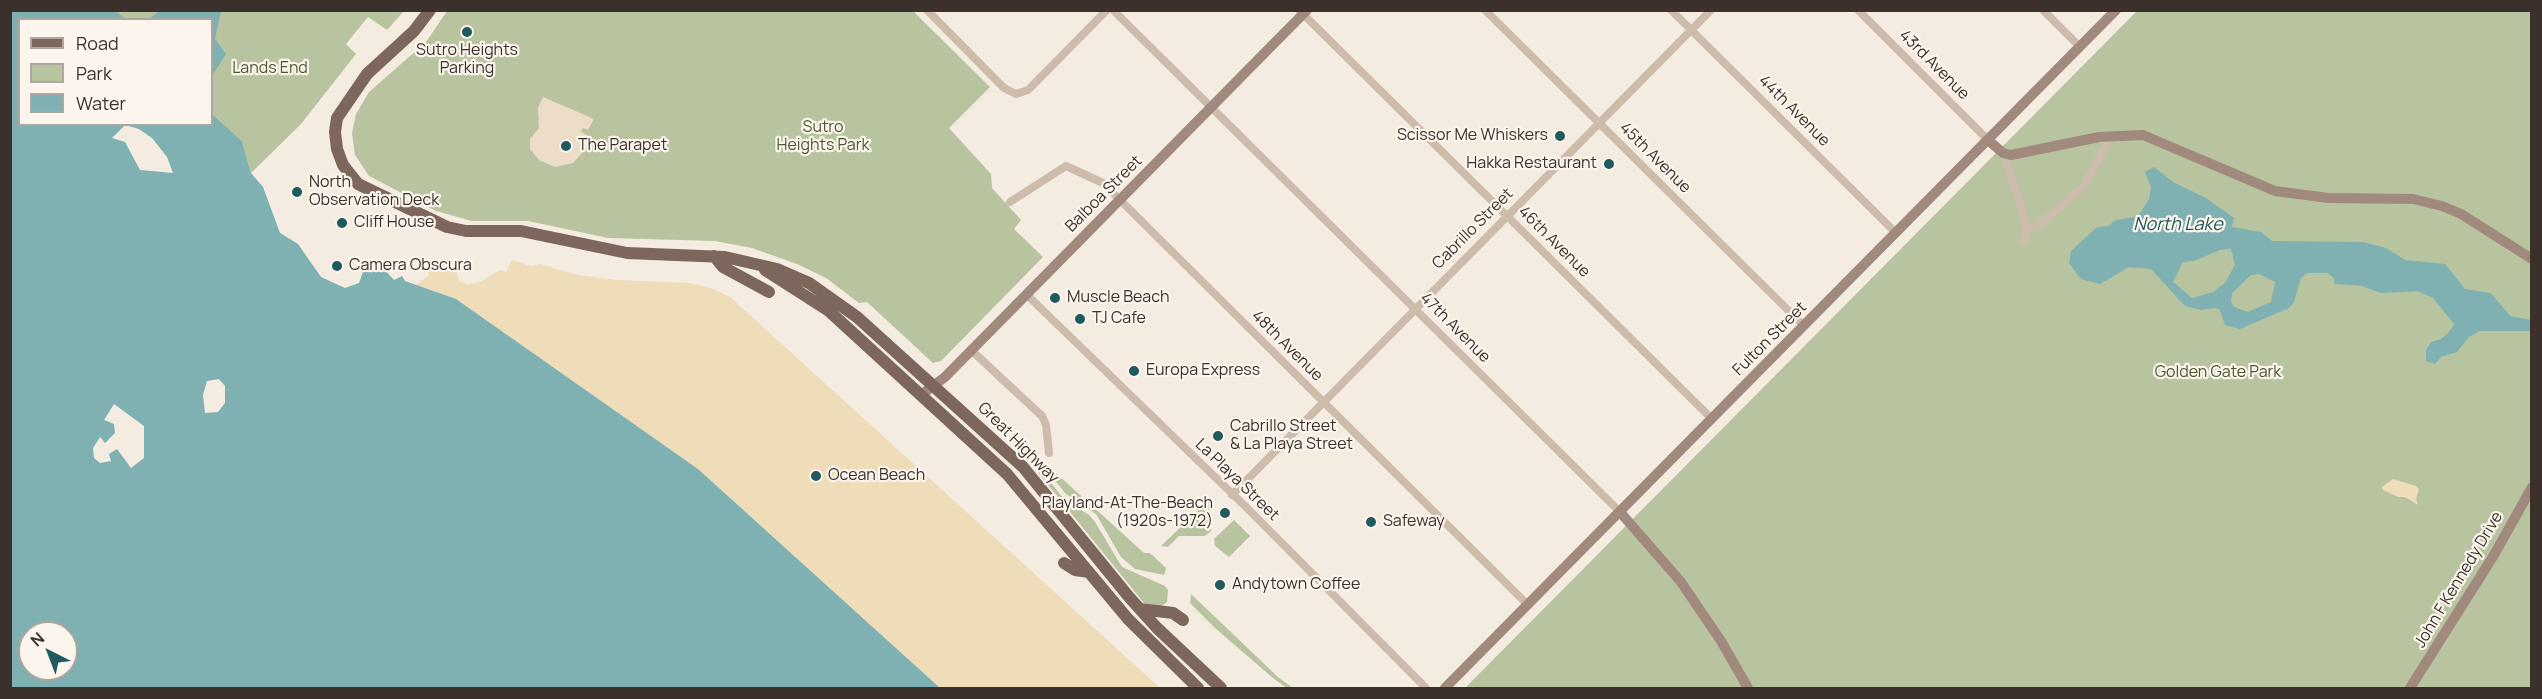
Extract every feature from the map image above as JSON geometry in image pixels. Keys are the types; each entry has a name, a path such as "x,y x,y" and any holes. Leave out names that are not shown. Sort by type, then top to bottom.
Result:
{"main road":[{"name":"Great Highway","path":"430,10 414,31 367,74 337,117 335,132 337,150 343,165 358,184 429,220 456,230 521,231 621,253 714,256 787,272 834,299 1034,479 1140,609 1221,688"},
{"path":"714,256 723,267 769,292"},
{"name":"Great Highway","path":"757,265 829,311 1015,482 1135,627 1198,688"},
{"path":"1064,563 1075,570 1089,572"},
{"path":"1140,609 1173,613 1183,620"}],"street":[{"path":"927,10 1005,88 1016,94 1028,90 1107,10"},
{"name":"47th Avenue","path":"1113,10 1651,544 1686,589 1726,649 1748,688"},
{"name":"45th Avenue","path":"1485,10 1804,326"},
{"name":"44th Avenue","path":"1671,10 1896,233"},
{"name":"Cabrillo Street","path":"1232,495 1711,10"},
{"name":"43rd Avenue","path":"1858,10 1988,140"},
{"path":"2043,10 2080,47"},
{"name":"Fulton Street","path":"1445,688 2116,10"},
{"name":"Balboa Street","path":"921,395 945,376 971,350 1303,12"},
{"name":"46th Avenue","path":"1303,12 1712,419"},
{"path":"2003,153 2014,154 2107,135 2136,134 2151,137 2249,181 2288,194 2328,198 2404,198 2433,203 2461,214 2532,259"},
{"path":"2026,229 2040,225 2083,187 2105,147 2107,135"},
{"path":"1988,140 2003,153 2019,199 2026,229 2024,240"},
{"name":"48th Avenue","path":"1010,202 1069,165 1103,183 1528,605"},
{"name":"La Playa Street","path":"1026,294 1426,688"},
{"path":"971,350 1042,416 1046,425 1049,453"},
{"name":"John F Kennedy Drive","path":"2410,688 2489,563 2532,486"}],"green space":[{"name":"Lands End","path":"116,11 404,11 387,30 368,17 346,44 356,54 301,124 251,173 242,141 213,115 213,18 125,18"},
{"name":"Sutro Heights Park","path":"447,11 913,11 990,87 949,128 991,174 992,188 1021,220 1014,229 1043,257 941,361 933,363 867,302 859,303 826,278 797,264 752,248 715,241 608,238 528,221 472,221 436,211 369,176 355,155 352,133 356,114 369,92 426,42"},
{"name":"Golden Gate Park","path":"2137,11 2531,11 2531,688 1465,688"},
{"path":"1046,464 1144,553 1150,553 1166,568 1164,575 1135,569 1121,557 1096,514 1066,494 1043,466"},
{"path":"1039,468 1064,499 1089,515 1095,522 1122,567 1165,586 1168,590 1167,602 1160,607 1144,603 1036,470"},
{"path":"1207,502 1210,503 1211,531 1205,536 1179,536 1168,547 1161,546"},
{"path":"1234,520 1250,536 1229,557 1215,546 1214,539"},
{"path":"1191,594 1278,677 1293,688 1287,688 1273,678 1215,628 1190,603"}],"sand":[{"name":"Ocean Beach","path":"512,260 531,266 540,264 578,275 616,280 690,283 713,289 730,297 1160,688 940,688 698,469 456,299 416,285 429,275 428,271 433,267 437,271 444,267 456,270 459,281 467,284 480,282 500,270 506,272"},
{"path":"2393,479 2419,489 2416,499 2418,505 2405,497 2398,497 2383,490 2382,487"}],"shaded area":[{"path":"543,97 594,119 588,130 583,128 581,132 592,138 591,143 573,163 555,167 539,160 530,149 530,139 539,128 538,108"}],"water":[{"path":"10,11 116,11 125,18 18,18 18,126 124,126 112,138 125,142 140,170 173,173 167,157 152,138 139,129 128,126 213,126 213,115 242,141 251,173 263,187 280,233 298,244 321,277 345,288 359,283 364,269 383,268 394,280 402,276 405,281 456,299 698,469 940,688 11,688","holes":["219,379 225,386 225,403 218,412 205,413 203,395 207,381","114,404 144,426 144,458 131,468 117,449 109,454 111,461 100,463 94,458 93,448 100,437 105,443 115,433 114,424 104,420"]},
{"path":"159,11 221,11 215,39 226,54 213,74 213,18 150,18"},
{"name":"North Lake","path":"2154,167 2173,182 2206,198 2234,218 2232,227 2261,232 2272,241 2363,242 2386,248 2405,260 2445,264 2465,289 2491,293 2510,316 2531,320 2531,331 2480,331 2469,337 2457,352 2441,357 2435,364 2426,361 2426,350 2431,342 2441,339 2449,332 2454,324 2433,298 2417,291 2381,293 2362,286 2334,284 2334,278 2327,273 2307,273 2301,278 2294,302 2289,308 2240,329 2225,325 2220,310 2215,308 2201,310 2185,306 2151,269 2129,267 2100,284 2081,279 2069,263 2071,251 2097,227 2108,226 2116,220 2135,217 2141,212 2149,199 2151,188 2145,172","holes":["2231,249 2235,265 2225,283 2213,292 2192,298 2173,282 2183,262 2194,261 2220,250","2259,274 2275,282 2271,302 2248,312 2234,307 2231,302 2232,293 2251,275"]}],"place":[{"name":"Sutro Heights Parking","path":"467,32"},
{"name":"Scissor Me Whiskers","path":"1560,136"},
{"name":"The Parapet","path":"566,146"},
{"name":"Hakka Restaurant","path":"1609,164"},
{"name":"North Observation Deck","path":"297,192"},
{"name":"Cliff House","path":"342,223"},
{"name":"Camera Obscura","path":"337,266"},
{"name":"Muscle Beach","path":"1055,298"},
{"name":"TJ Cafe","path":"1080,319"},
{"name":"Europa Express","path":"1134,371"},
{"name":"Cabrillo Street & La Playa Street","path":"1218,436"},
{"name":"Ocean Beach","path":"816,476"},
{"name":"Playland-At-The-Beach (1920s-1972)","path":"1225,513"},
{"name":"Safeway","path":"1371,522"},
{"name":"Andytown Coffee","path":"1220,585"}]}
